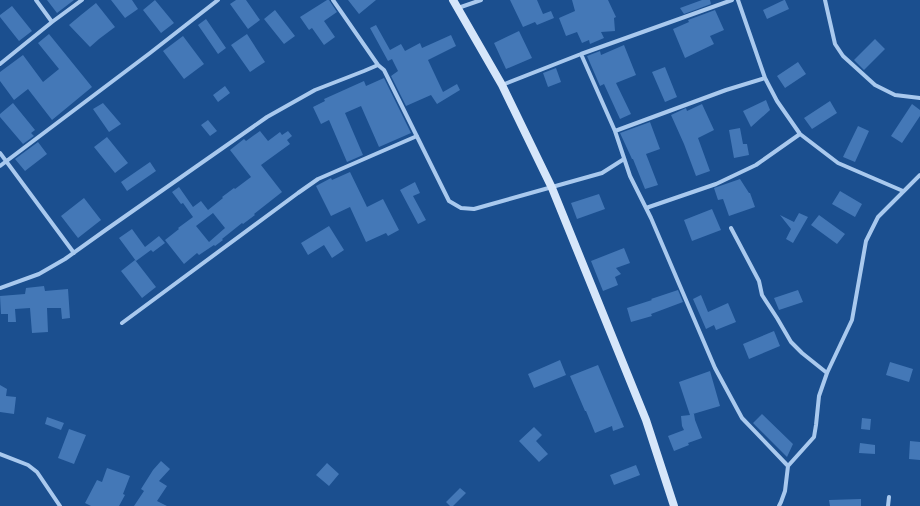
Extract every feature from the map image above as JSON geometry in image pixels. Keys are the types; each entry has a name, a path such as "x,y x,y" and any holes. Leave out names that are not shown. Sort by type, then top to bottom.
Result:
{"main road":[{"path":"453,0 502,85 552,188 646,420 674,506"}],"street":[{"path":"36,0 52,22"},
{"path":"0,64 82,0"},
{"path":"0,166 218,0"},
{"path":"333,0 378,65 384,70 449,201 461,208 474,210 552,188 602,172 624,159"},
{"path":"458,8 481,0"},
{"path":"502,85 581,54 732,0"},
{"path":"738,0 765,78 777,101 800,134 838,163 903,191"},
{"path":"825,0 835,44 843,56 874,85 895,95 920,98"},
{"path":"581,54 614,132 630,176 652,218 715,368 742,418 788,466"},
{"path":"0,288 40,274 74,254 114,224 267,117 315,90 378,65"},
{"path":"614,132 726,90 765,78"},
{"path":"646,208 716,184 756,165 800,134"},
{"path":"122,323 298,192 318,179 417,136"},
{"path":"0,153 74,254"},
{"path":"779,506 785,491 788,466 814,437 820,396 827,373 852,320 866,241 878,217 920,175"},
{"path":"731,228 759,281 762,295 778,318 791,342 827,373"},
{"path":"0,454 28,465 37,472 60,506"},
{"path":"888,506 889,497"}],"building":[{"path":"47,0 74,0 57,13"},
{"path":"111,0 132,0 138,9 125,18"},
{"path":"155,0 174,23 161,33 143,10"},
{"path":"236,0 246,0 260,20 248,29 230,4"},
{"path":"329,0 337,12 324,21 335,37 324,45 312,28 309,30 300,17"},
{"path":"348,0 376,0 359,14"},
{"path":"510,0 537,0 543,14 551,11 554,18 537,25 535,22 523,27"},
{"path":"572,0 608,0 616,17 614,18 615,31 601,32 604,38 590,44 589,40 582,43 577,32 566,36 559,18 575,11"},
{"path":"702,0 710,0 711,4 684,14 680,8"},
{"path":"784,0 789,9 767,19 763,10"},
{"path":"96,3 115,27 90,47 69,25"},
{"path":"12,6 32,31 19,41 0,17 0,15"},
{"path":"275,10 295,36 284,44 264,19"},
{"path":"715,10 724,30 710,36 714,44 685,58 673,29 689,22 688,20"},
{"path":"206,19 226,48 218,54 198,25"},
{"path":"376,25 390,50 401,44 405,51 420,43 422,48 451,35 456,46 428,60 443,92 457,84 460,90 437,104 431,95 406,106 391,76 398,71 392,59 388,61 370,28"},
{"path":"519,31 532,58 506,69 494,43"},
{"path":"49,34 92,87 52,120 28,89 14,100 0,81 0,72 23,55 43,82 59,69 38,43"},
{"path":"247,34 265,62 250,72 231,45"},
{"path":"183,36 204,64 184,79 163,51"},
{"path":"875,39 885,49 864,70 854,60"},
{"path":"624,45 636,75 616,83 631,114 620,119 604,84 600,86 587,56 600,51 601,55"},
{"path":"798,62 806,74 785,88 777,76"},
{"path":"665,67 677,97 665,102 652,72"},
{"path":"556,68 561,82 548,87 543,73"},
{"path":"384,78 411,133 379,147 361,106 345,113 363,155 347,162 329,120 321,124 313,107 325,101 324,99 364,81 366,86"},
{"path":"225,86 230,93 218,102 213,95"},
{"path":"766,100 770,110 751,127 743,111"},
{"path":"830,101 837,113 812,129 804,118"},
{"path":"13,103 35,130 31,133 34,136 23,144 0,117 0,114"},
{"path":"103,103 121,124 109,132 93,109"},
{"path":"702,104 714,130 698,138 710,171 696,176 671,115 686,108 687,111"},
{"path":"912,104 920,110 920,116 902,143 891,136"},
{"path":"208,120 217,131 210,136 201,125"},
{"path":"650,122 660,149 646,154 658,185 645,189 633,159 620,133"},
{"path":"858,126 869,131 855,162 843,157"},
{"path":"740,128 743,144 747,144 749,155 734,158 729,130"},
{"path":"260,131 268,141 280,132 282,135 288,131 292,136 287,140 290,144 261,165 282,192 215,246 214,245 199,255 197,253 184,264 165,240 193,217 183,203 181,204 172,192 179,187 193,207 201,201 208,210 223,198 222,197 251,177 230,150 244,139 246,141","holes":["213,213 225,228 209,242 196,226"]},
{"path":"107,137 128,163 115,173 94,147"},
{"path":"38,142 47,154 25,171 15,159"},
{"path":"150,162 156,171 127,191 121,182"},
{"path":"350,172 367,207 383,199 399,230 388,236 386,233 366,242 350,207 331,216 316,186 331,178 332,180"},
{"path":"740,179 750,193 755,207 729,216 723,199 718,200 714,188"},
{"path":"415,182 420,193 413,196 426,220 418,224 400,190"},
{"path":"840,191 862,204 855,217 832,204"},
{"path":"599,194 605,209 577,219 571,203"},
{"path":"84,198 101,220 78,238 61,216"},
{"path":"712,209 721,230 692,241 684,220"},
{"path":"799,213 808,217 793,243 786,239 791,229 780,215 794,222"},
{"path":"819,215 845,234 837,244 811,225"},
{"path":"329,226 344,250 332,258 324,245 308,255 301,243"},
{"path":"132,229 145,247 159,236 165,243 153,252 151,250 136,261 119,238"},
{"path":"624,248 630,263 616,268 621,274 615,277 618,285 603,291 591,261"},
{"path":"135,260 156,287 142,298 121,271"},
{"path":"44,286 45,291 68,289 70,318 62,319 61,308 47,308 48,332 32,333 30,308 15,309 16,322 8,322 8,314 1,314 0,296 25,294 26,288"},
{"path":"678,290 683,302 651,314 652,316 631,322 627,308"},
{"path":"798,290 803,302 779,310 774,298"},
{"path":"701,295 708,312 728,303 736,322 716,330 714,325 706,329 693,299"},
{"path":"774,331 780,346 749,359 743,344"},
{"path":"560,360 566,375 534,388 528,374"},
{"path":"890,362 913,369 909,382 886,375"},
{"path":"598,365 624,427 613,431 612,426 595,433 570,376"},
{"path":"710,371 720,406 693,414 702,438 688,443 689,445 674,451 668,436 684,430 681,416 690,415 679,382"},
{"path":"0,385 7,389 6,396 16,397 14,414 0,412"},
{"path":"762,414 793,444 787,457 753,423"},
{"path":"47,417 64,423 61,430 45,424"},
{"path":"862,418 871,419 870,430 861,429"},
{"path":"534,427 542,435 536,441 548,454 539,462 519,441"},
{"path":"69,429 86,435 74,464 58,458"},
{"path":"910,441 920,442 920,460 909,459"},
{"path":"860,443 875,445 875,454 859,453"},
{"path":"161,461 170,469 159,481 167,486 157,501 167,506 134,506 144,491 141,489 153,470"},
{"path":"327,463 339,474 329,486 316,475"},
{"path":"636,465 640,475 614,485 610,475"},
{"path":"107,468 130,476 123,494 125,495 119,506 91,506 85,503 97,480 102,482"},
{"path":"460,488 466,493 453,506 450,506 446,502"},
{"path":"861,499 861,506 830,506 829,500"}]}
